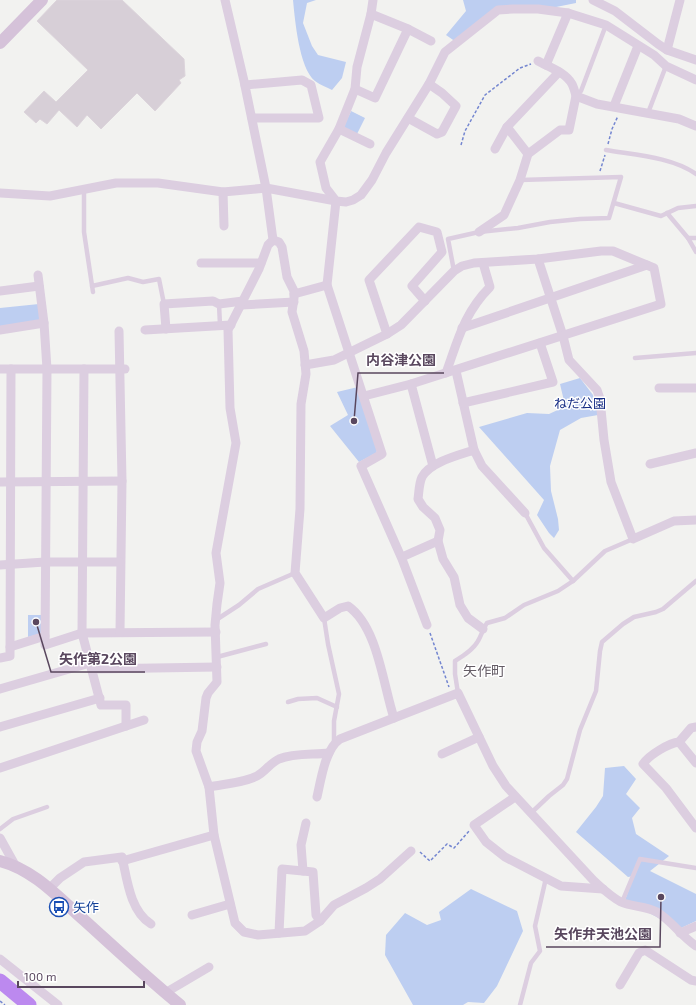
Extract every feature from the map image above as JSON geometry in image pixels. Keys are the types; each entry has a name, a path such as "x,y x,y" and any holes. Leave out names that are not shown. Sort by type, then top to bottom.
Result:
{"street":[{"path":"0,43 42,0"},
{"path":"225,0 252,118 266,188 273,240"},
{"path":"373,0 371,14 356,67 356,89 339,129 320,162 326,188 336,201 327,285 382,454 361,466 402,557 427,625"},
{"path":"593,0 615,11 667,50 696,60"},
{"path":"667,50 680,0"},
{"path":"0,193 50,196 116,183 158,183 223,192 266,188 336,201 346,202 353,200 361,195 372,180 386,153 429,84 445,52 498,10 538,9 568,13 606,25 654,55 666,66 696,80"},
{"path":"479,232 504,215 520,180 528,154 560,130 569,130 576,96 572,84 559,72 542,63 568,13"},
{"path":"371,14 408,29 431,41"},
{"path":"356,89 375,98 408,29"},
{"path":"617,108 638,46"},
{"path":"495,149 507,127 559,72"},
{"path":"245,85 302,80 311,85 319,118 252,118"},
{"path":"408,118 437,134 442,132 456,106 442,93 429,84"},
{"path":"576,96 597,104 679,119 696,126"},
{"path":"507,127 528,154"},
{"path":"339,129 370,144"},
{"path":"223,192 224,226"},
{"path":"387,334 370,280 419,227 437,232 442,252 412,286 425,301"},
{"path":"273,240 268,245 261,264 228,330 230,408 236,443 216,554 220,583 216,620 217,682 206,698 202,731 197,742 196,751 209,787 214,835 235,923 244,932 258,935 305,931 320,921 334,905 380,879 412,851"},
{"path":"273,240 279,242 282,248 287,277 294,291 292,312 304,352 306,365 302,404 300,509 295,573 324,618 340,608 348,606 355,611 373,644 394,718"},
{"path":"306,365 334,360 387,334 401,325 454,271 462,266 474,263 483,264 613,251 654,268 661,304 411,384 364,396"},
{"path":"538,259 563,336 569,360 596,390 600,399 604,440 611,482 633,539 674,521 696,520"},
{"path":"201,263 261,264"},
{"path":"446,373 468,314 479,298 490,287 483,264"},
{"path":"462,328 647,265"},
{"path":"38,275 44,323 47,369 45,645 82,633 216,632"},
{"path":"166,328 164,304 213,301 219,304 242,303 294,298 327,285"},
{"path":"0,291 39,286"},
{"path":"0,330 44,323"},
{"path":"145,330 231,325"},
{"path":"119,331 123,369 120,632"},
{"path":"464,403 553,382 540,343"},
{"path":"0,369 123,369"},
{"path":"0,658 10,656 11,369"},
{"path":"84,369 82,633 102,705 126,705 126,726"},
{"path":"456,370 474,450 482,466 525,514"},
{"path":"411,384 433,466"},
{"path":"659,388 696,388"},
{"path":"474,450 433,466 422,477 418,499 423,507 435,518 440,530 438,541 443,558 454,577 460,605 468,618 483,629"},
{"path":"650,464 696,453"},
{"path":"0,482 122,481"},
{"path":"402,557 438,541"},
{"path":"0,565 45,562 120,562"},
{"path":"10,647 45,636"},
{"path":"0,689 91,666 217,668"},
{"path":"317,797 329,753 334,743 340,739 455,694 479,736 493,766 506,786 530,814 594,881 622,902 655,911 666,918 688,941 696,946"},
{"path":"0,727 100,698"},
{"path":"0,768 144,720"},
{"path":"696,727 691,728 679,742 672,743 646,759 643,764 666,788 696,828"},
{"path":"442,754 479,736"},
{"path":"679,742 696,763"},
{"path":"209,787 259,776 273,763 280,759 329,753"},
{"path":"515,797 474,825 486,842 505,857 561,886 603,889"},
{"path":"303,871 301,846 306,823"},
{"path":"122,860 214,835"},
{"path":"0,838 15,865"},
{"path":"49,889 60,878 84,862 122,857 129,889 137,909 144,920 151,924"},
{"path":"0,861 15,865 26,871 49,889 180,1005"},
{"path":"279,933 282,870 313,872 316,915 320,921"},
{"path":"192,915 230,904"},
{"path":"680,933 696,926"},
{"path":"620,985 638,953 645,950 691,980 696,981"},
{"path":"0,959 58,1005"},
{"path":"165,993 209,967"}],"lane":[{"path":"576,96 581,91 606,25"},
{"path":"648,113 666,66"},
{"path":"606,150 658,158 689,169 696,174"},
{"path":"454,271 448,239 479,232 518,228 550,222 609,218 621,177 520,180"},
{"path":"84,189 84,232 92,289 128,278 142,282 159,278 164,304"},
{"path":"614,203 661,216 678,208 696,206"},
{"path":"667,213 688,238 696,252"},
{"path":"688,238 696,238"},
{"path":"219,304 220,325"},
{"path":"635,358 696,353"},
{"path":"525,514 544,548 573,581"},
{"path":"455,694 456,661 473,648 487,623 505,618 524,605 558,591 573,581 604,551 633,539"},
{"path":"216,620 239,605 258,589 295,573"},
{"path":"530,814 567,779 580,730 596,690 602,642 623,624 634,617 663,609 696,581"},
{"path":"324,618 328,644 340,694 334,721 334,743"},
{"path":"217,657 266,644"},
{"path":"288,702 298,699 318,698 337,707"},
{"path":"0,829 13,819 47,807"},
{"path":"622,902 640,859 696,868"},
{"path":"520,1005 532,963 540,951 535,926 546,878"}],"path":[{"path":"461,145 465,131 485,95 520,68 542,63"},
{"path":"599,177 617,108"},
{"path":"427,625 455,694"},
{"path":"412,851 416,849 430,861 446,844 454,848 474,825"},
{"path":"0,1001 5,1005"}],"green space":[{"path":"293,0 316,0 307,3 303,23 312,46 318,55 346,62 342,78 332,90 315,81 305,66 299,43"},
{"path":"463,0 576,0 576,3 536,11 496,8 456,42 446,35 466,11"},
{"path":"351,111 365,118 357,134 346,129 344,126"},
{"path":"39,304 41,318 37,323 0,328 0,308"},
{"name":"ねだ公園","path":"580,378 593,395 598,415 581,418 560,430 550,466 551,491 558,519 559,530 554,538 537,515 544,500 479,427 527,413 549,414 562,408 564,401 560,384"},
{"path":"358,387 378,449 376,453 359,462 330,426 348,415 337,392"},
{"path":"28,615 43,615 44,630 40,634 28,637"},
{"path":"624,766 636,779 626,794 640,808 632,818 636,834 669,856 650,871 696,894 696,921 679,929 625,900 634,876 628,877 576,832 603,796 605,768"},
{"path":"471,889 517,911 523,931 497,986 484,1003 468,1002 463,1005 413,1005 385,955 386,935 405,913 427,925 441,920 439,912"}],"building":[{"path":"57,0 122,0 184,59 185,76 179,80 181,83 155,111 137,93 101,129 87,115 77,127 59,110 47,124 40,119 36,123 24,112 44,91 56,102 88,70 37,21"}],"waterway":[{"path":"0,981 29,1005"}],"place":[{"name":"内谷津公園","path":"354,421"},
{"name":"矢作第2公園","path":"36,622"},
{"name":"矢作弁天池公園","path":"661,897"},
{"name":"矢作","path":"59,907"}],"district":[{"name":"矢作町","path":"484,671"}]}
